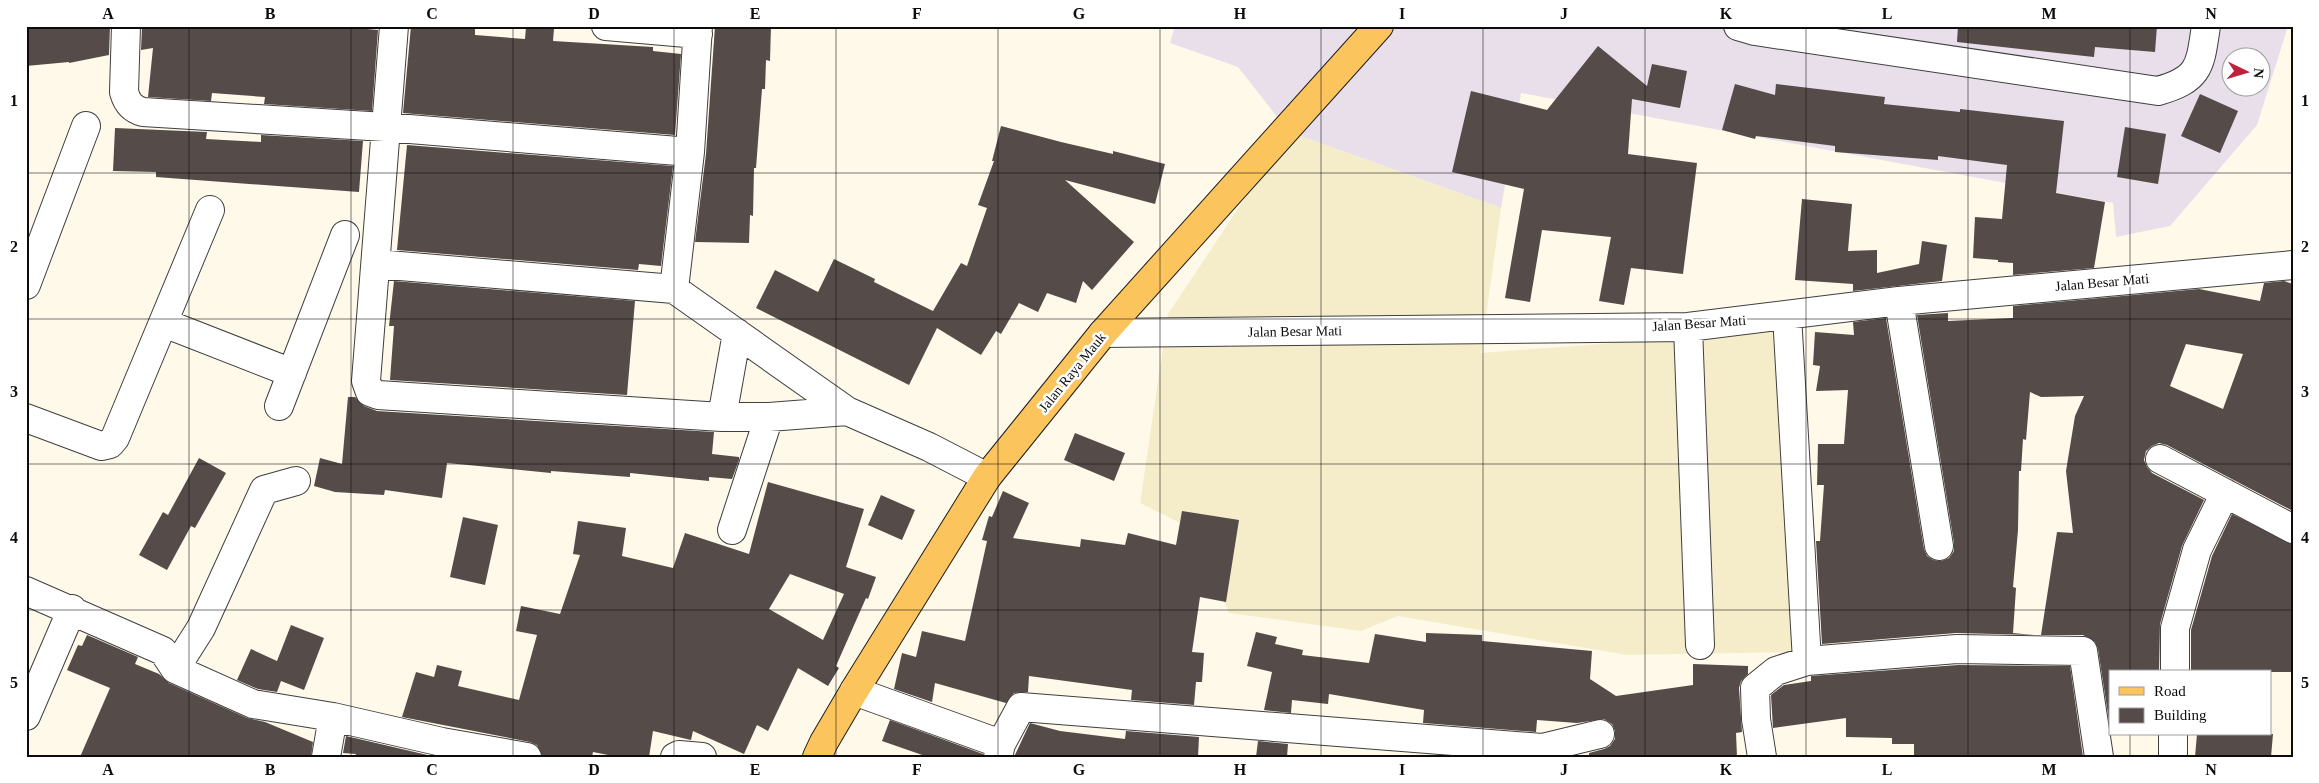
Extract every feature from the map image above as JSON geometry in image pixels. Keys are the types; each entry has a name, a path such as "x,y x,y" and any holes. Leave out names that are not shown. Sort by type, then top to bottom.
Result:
{"main road":[{"name":"Jalan Raya Mauk","path":"818,757 854,692 987,477 1103,333 1379,26"}],"street":[{"path":"126,26 124,92 126,100 136,110 143,112 385,127 690,152"},
{"path":"394,26 366,381 367,387 374,394 722,417 769,417 847,411"},
{"path":"606,26 698,30 690,152 674,289"},
{"path":"1738,26 1755,31 2158,91 2170,88 2186,79 2197,69 2200,63 2206,26"},
{"path":"26,285 86,126"},
{"path":"26,418 101,446 110,444 116,438 210,210"},
{"path":"280,406 345,235"},
{"path":"376,264 674,289 847,411 929,447 987,477"},
{"name":"Jalan Besar Mati","path":"1103,333 1688,327 1898,301 2293,265"},
{"path":"1898,301 1939,546"},
{"path":"1787,315 1807,661"},
{"path":"164,323 292,373"},
{"path":"1688,327 1700,645"},
{"path":"722,417 737,333"},
{"path":"732,530 769,417"},
{"path":"2160,459 2293,529"},
{"path":"175,669 201,628 264,490 296,481"},
{"path":"2175,670 2176,628 2197,550 2225,493"},
{"path":"26,591 72,609 163,651 175,669 253,704 333,717 441,749 527,757"},
{"path":"26,716 72,609"},
{"path":"1762,757 1756,719 1755,688 1776,671 1807,661 1957,649 2084,651 2099,757"},
{"path":"854,692 1000,750 1021,707 1542,748 1600,734"},
{"path":"326,757 333,717"},
{"path":"675,757 679,755 702,757"}],"shaded area":[{"path":"1175,26 2288,26 2272,77 2272,48 2222,48 2222,98 2265,98 2257,125 2170,226 2116,237 2113,203 1521,93 1501,208 1289,132 1238,67 1170,43"},
{"path":"1289,132 1501,208 1481,353 1799,329 1800,652 1627,655 1398,616 1361,631 1229,613 1190,528 1140,503 1168,314"}],"building":[{"path":"26,26 110,26 109,55 69,63 26,66"},
{"path":"142,26 334,26 378,30 372,111 264,104 265,97 212,93 211,101 148,97 153,48 141,50"},
{"path":"411,26 475,26 475,35 525,39 526,27 554,29 553,41 653,47 653,51 681,54 675,135 403,113"},
{"path":"715,26 771,26 770,61 766,60 765,89 762,89 756,168 754,168 753,216 750,215 749,243 695,242 706,154"},
{"path":"1958,26 2157,26 2155,52 2095,47 2094,57 1957,42"},
{"path":"1598,46 1647,86 1652,64 1687,71 1680,108 1632,99 1628,154 1697,163 1683,274 1631,268 1624,305 1599,301 1611,237 1542,230 1530,302 1505,298 1524,189 1452,172 1471,91 1547,110"},
{"path":"1735,84 1775,95 1776,84 1885,97 1884,104 1960,112 1960,109 2064,121 2056,193 2105,202 2094,268 2013,275 2013,263 1973,258 1975,217 2002,219 2007,165 1938,156 1938,160 1835,152 1835,146 1756,136 1755,139 1722,130"},
{"path":"2200,94 2238,111 2220,153 2181,136"},
{"path":"1001,126 1061,142 1113,154 1113,151 1165,164 1155,204 1065,180 1134,242 1092,290 1083,281 1076,303 1047,293 1038,312 1019,303 1001,334 996,331 981,355 937,328 909,385 756,308 775,270 818,292 834,259 875,279 874,282 933,311 961,263 967,266 987,208 978,205 994,161 992,161"},
{"path":"2125,127 2166,134 2158,184 2117,177"},
{"path":"115,128 207,132 206,139 261,142 261,135 363,141 359,192 156,177 156,172 113,171"},
{"path":"407,145 673,166 661,266 639,264 638,270 397,250"},
{"path":"1802,199 1852,204 1848,251 1877,250 1877,273 1919,264 1922,241 1947,245 1942,281 1853,291 1853,284 1795,280"},
{"path":"394,281 635,301 627,395 390,380 394,326 389,326"},
{"path":"2284,281 2293,284 2293,511 2167,445 2159,443 2146,451 2144,460 2152,473 2204,500 2182,546 2160,624 2159,670 2109,670 2109,720 2098,649 2095,642 2083,635 2041,635 2057,532 2073,533 2066,471 2075,416 2084,396 2041,397 2030,392 2026,440 2023,439 2021,471 2019,471 2018,530 2013,587 2016,588 2013,633 2034,635 1956,633 1822,644 1816,541 1820,541 1824,485 1817,485 1818,444 1844,444 1848,390 1816,391 1820,366 1813,365 1815,332 1854,335 1853,322 1886,318 1924,549 1927,556 1933,560 1941,561 1949,558 1954,551 1954,543 1917,315 1948,313 1948,321 2013,318 2013,306 2199,289 2260,301 2264,283","holes":["2186,344 2243,354 2223,409 2170,386"]},
{"path":"348,397 355,397 364,406 377,411 714,432 712,454 739,457 739,460 732,479 709,477 709,481 630,473 630,477 551,471 551,473 447,463 442,498 385,490 384,495 335,492 314,486 320,458 342,464"},
{"path":"1075,433 1125,453 1114,481 1064,460"},
{"path":"199,458 226,473 195,528 191,526 167,570 139,555 163,512 168,515"},
{"path":"768,482 864,509 846,567 876,577 868,599 866,598 836,666 839,668 828,686 798,668 768,731 757,725 744,754 693,731 691,740 653,731 649,757 618,757 593,752 592,757 542,757 537,745 530,742 402,717 416,672 434,677 437,665 462,671 458,686 519,700 537,635 516,631 521,606 560,614 580,555 573,554 578,521 626,528 622,556 673,568 685,533 749,554","holes":["790,574 844,594 823,640 769,609"]},
{"path":"1003,491 1029,503 1013,538 1080,547 1081,539 1125,545 1128,533 1176,545 1182,511 1239,520 1226,602 1200,597 1192,652 1204,653 1202,682 1196,682 1194,705 1131,700 1132,690 1029,676 1028,692 1014,693 1006,703 935,683 932,702 894,689 902,653 916,657 922,631 965,641 987,541 982,540 989,516 992,517"},
{"path":"881,495 915,510 902,540 868,525"},
{"path":"2232,514 2293,544 2293,672 2272,672 2272,670 2191,670 2191,630 2212,556"},
{"path":"463,517 498,525 485,585 450,577"},
{"path":"291,625 324,638 304,690 281,681 277,692 258,689 237,680 251,649 277,661"},
{"path":"1256,632 1277,637 1275,644 1303,650 1302,655 1369,663 1375,634 1426,642 1426,633 1482,635 1482,641 1592,651 1590,679 1616,696 1693,685 1693,664 1748,666 1748,674 1741,681 1739,688 1742,732 1736,733 1737,757 1589,757 1589,753 1610,746 1615,739 1615,731 1612,724 1604,719 1577,723 1537,720 1536,732 1423,723 1424,710 1329,694 1328,704 1292,700 1291,713 1264,710 1272,672 1247,666"},
{"path":"87,635 138,657 135,664 159,674 169,683 247,718 265,722 313,742 311,757 80,757 110,688 67,670 78,645 82,646"},
{"path":"1958,665 2070,666 2083,757 1914,757 1914,744 1892,744 1892,738 1846,737 1846,718 1773,728 1771,695 1784,685 1811,681 1811,676"},
{"path":"890,720 983,754 983,757 928,757 882,741"},
{"path":"1030,723 1060,731 1125,739 1126,731 1199,737 1198,757 1014,757"},
{"path":"2273,734 2271,757 2195,757 2197,736 2272,736"},
{"path":"346,736 436,757 355,757 356,754 343,753"},
{"path":"1258,741 1288,744 1287,757 1256,757"}]}
